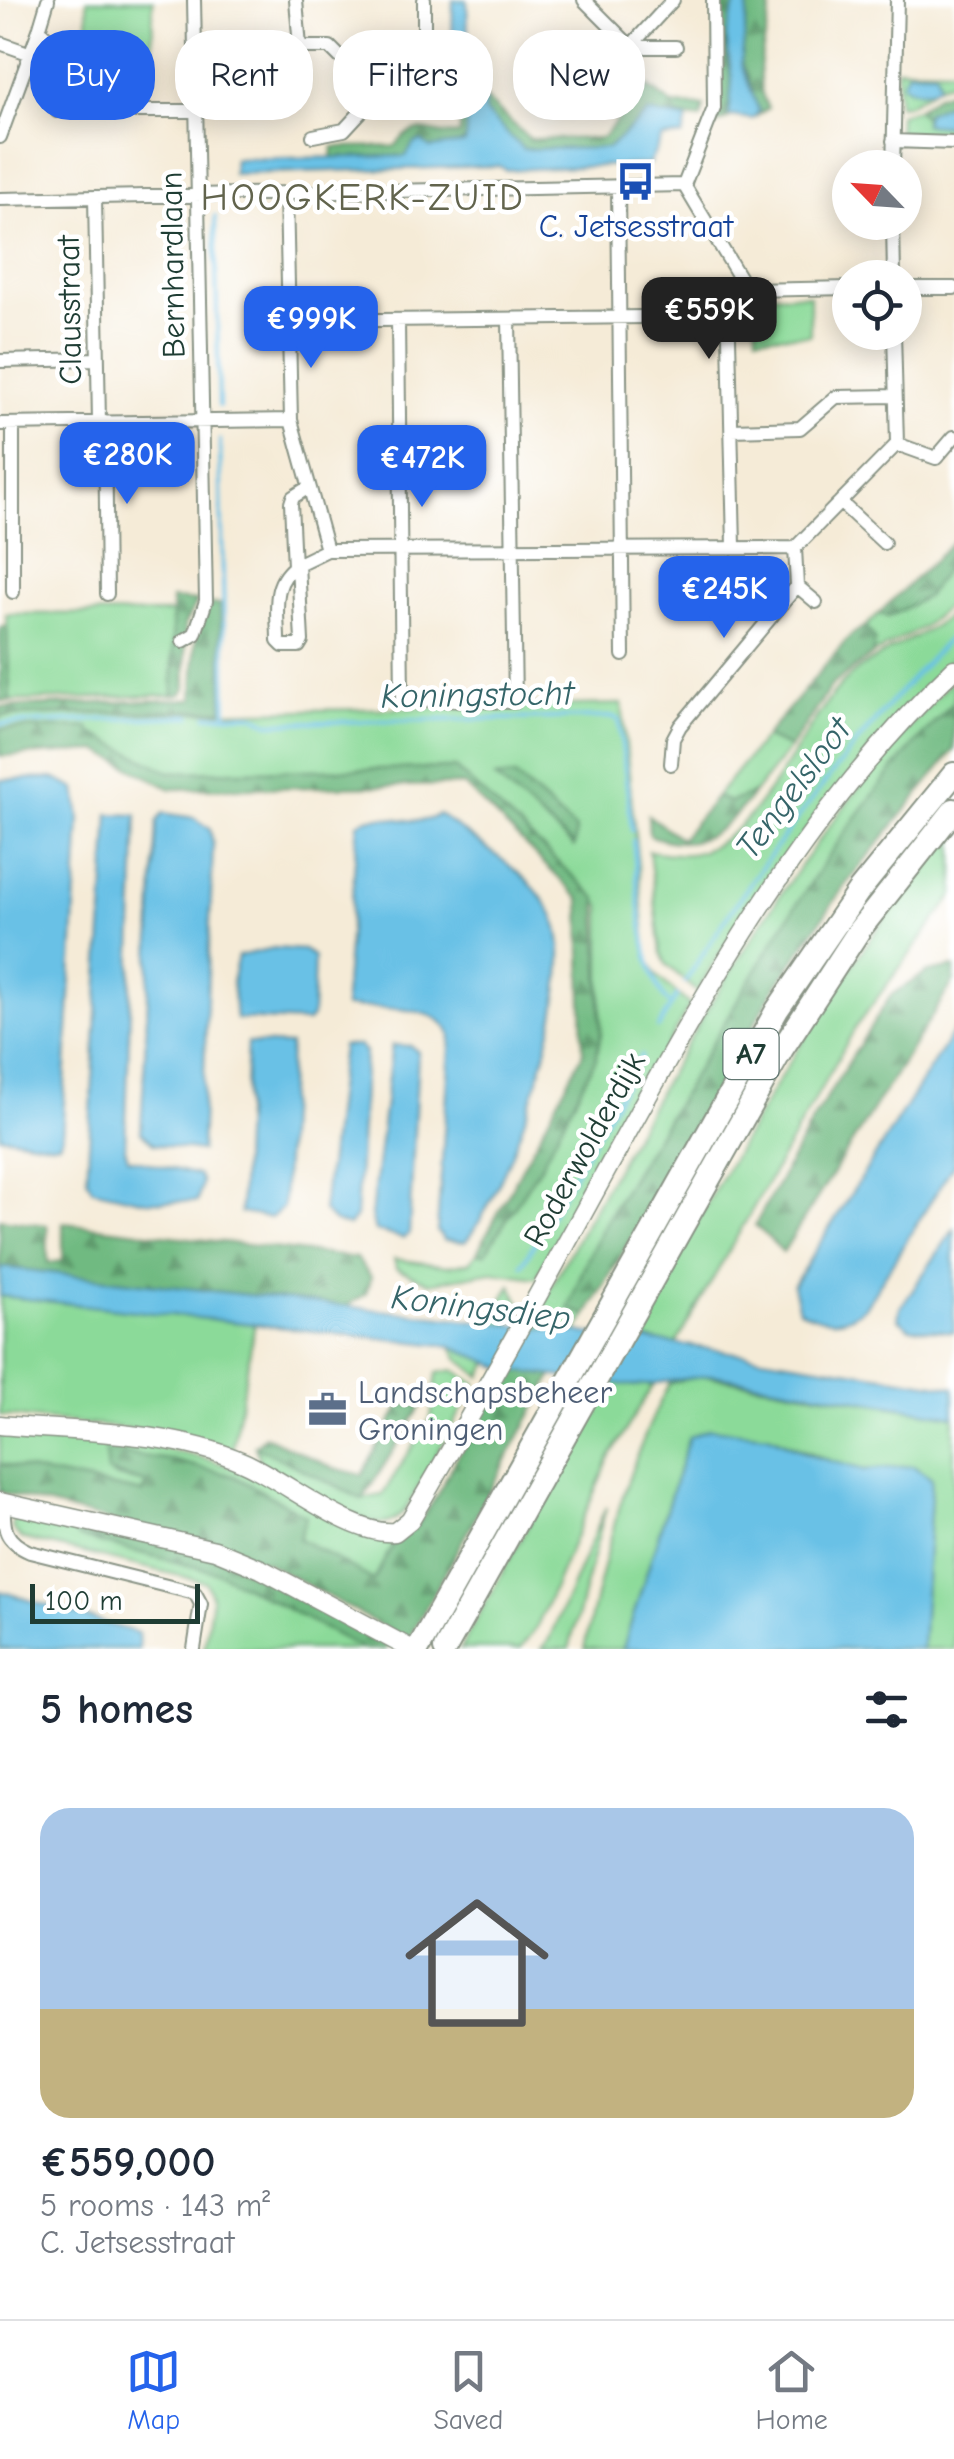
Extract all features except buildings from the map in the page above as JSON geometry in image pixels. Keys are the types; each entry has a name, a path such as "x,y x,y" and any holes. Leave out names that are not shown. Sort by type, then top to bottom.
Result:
{"highway":[{"name":"A7","path":"414,1649 777,1010 858,892 954,774"},
{"name":"A7","path":"445,1649 622,1329 800,1020 869,917 954,810"}],"street":[{"path":"39,30 48,0"},
{"name":"Bernhardlaan","path":"194,0 195,30"},
{"path":"296,0 300,47 333,50"},
{"path":"424,0 424,30"},
{"path":"584,0 600,5 618,30"},
{"path":"645,31 673,0"},
{"path":"684,186 714,108 713,0"},
{"path":"893,150 898,0"},
{"path":"0,43 30,54"},
{"path":"645,47 676,47"},
{"path":"0,137 30,57"},
{"name":"Bernhardlaan","path":"183,641 195,634 206,601 196,120"},
{"path":"313,136 344,130 353,120"},
{"path":"893,141 954,143"},
{"path":"0,199 684,186"},
{"path":"684,186 746,290"},
{"path":"618,188 623,655"},
{"path":"286,194 291,420 327,550"},
{"name":"Clausstraat","path":"95,196 107,594"},
{"path":"746,290 832,288"},
{"path":"922,288 954,288"},
{"path":"734,546 731,316 746,290"},
{"path":"289,322 731,316"},
{"path":"398,320 402,699 514,702 509,319"},
{"path":"671,764 673,738 680,726 797,586 795,548 896,444 894,350"},
{"path":"0,361 97,359"},
{"path":"732,430 800,428 836,397 894,396"},
{"path":"13,592 7,424 291,420"},
{"path":"896,444 936,458 954,437"},
{"path":"308,488 293,497 291,504 296,565 302,641 299,646 282,646 278,641 281,574 296,565 327,550 795,548"},
{"path":"840,502 884,543"},
{"path":"797,586 816,602"},
{"name":"Roderwolderdijk","path":"0,1425 133,1437 216,1452 380,1534 395,1532 410,1520 524,1322 700,999 767,898 864,767 954,670"},
{"path":"194,1649 201,1604 195,1594 11,1544 3,1529 2,1502 215,1550 261,1569 414,1649"}],"green space":[{"path":"87,0 153,0 153,30 87,30"},
{"path":"717,0 737,0 725,44 732,81 729,118 716,124"},
{"path":"749,0 771,0 760,68 762,95 768,108 757,116 748,76 741,64"},
{"path":"897,68 954,69 954,81 939,85 936,72 908,71 905,86 931,90 909,104 898,105"},
{"path":"648,86 673,105 704,106 701,119 645,116"},
{"path":"954,90 954,101 924,116 917,109 937,95"},
{"path":"493,105 530,139 602,138 618,120 640,120 608,148 523,149 493,120"},
{"path":"917,109 924,116 924,124 954,126 954,138 898,137 899,114"},
{"path":"461,120 469,120 468,136 456,147 429,148 407,156 332,158 333,147 395,146 418,130 459,134"},
{"path":"754,294 810,295 810,335 757,336 757,326 741,317"},
{"path":"954,540 954,601 923,627 873,654 875,640 866,626 879,613 889,617 927,596 953,557"},
{"path":"952,543 954,557 927,596 888,617 879,613"},
{"path":"172,599 198,601 185,623 186,688 180,695 173,695"},
{"path":"212,604 220,604 223,710 0,716 0,707 193,699 196,625"},
{"path":"954,611 954,655 850,775 785,859 697,992 666,964 661,953 649,851 689,854 719,843 760,803 845,681 870,661"},
{"path":"172,613 173,695 10,701 6,614"},
{"path":"7,626 10,701 0,701 0,627"},
{"path":"866,626 875,640 873,654 832,685 790,748 765,737 851,635"},
{"path":"954,678 954,702 876,792 806,890 619,1198 590,1253 569,1309 587,1315 577,1332 529,1327 671,1071 773,906 889,751"},
{"path":"954,702 954,750 843,888 775,988 587,1315 569,1309 590,1253 619,1199 806,890 876,792"},
{"path":"622,704 647,956 656,975 690,1005 536,1278 492,1272 430,1283 396,1268 394,1259 448,1266 470,1262 477,1253 485,1254 542,1163 596,1058 601,1033 601,905 455,768 170,772 89,732 88,727 0,729 0,716","holes":["515,776 576,830 573,846 496,778"]},
{"path":"89,727 90,732 170,772 455,768 597,898 601,1033 596,1058 542,1163 485,1254 477,1253 583,1053 580,899 464,785 171,789 99,751 0,756 0,729"},
{"path":"765,737 790,748 754,793 730,802 716,797"},
{"path":"515,776 576,830 574,846 495,778"},
{"path":"754,793 709,836 682,842 649,835 648,815 681,839 716,797 730,802"},
{"path":"954,829 954,895 857,1025 676,1344 632,1338 821,1012 907,888"},
{"path":"954,967 954,981 783,1252 755,1225 815,1116 891,995 928,972"},
{"path":"0,1219 47,1225 48,1263 63,1261 63,1223 356,1258 371,1277 366,1294 346,1306 0,1267"},
{"path":"511,1285 520,1303 509,1324 489,1322"},
{"path":"0,1296 255,1323 232,1451 160,1432 0,1415"},
{"path":"451,1346 489,1362 481,1377 458,1358"},
{"path":"505,1369 553,1375 408,1640 265,1562 0,1492 0,1464 143,1493 146,1483 107,1472 105,1451 171,1460 234,1476 306,1516 299,1539 374,1580 395,1540 416,1527 434,1500"},
{"path":"454,1370 476,1384 406,1509 392,1521 375,1523 360,1518 260,1463 255,1446 361,1499 382,1495 431,1418 437,1373"},
{"path":"699,1375 954,1416 954,1649 922,1649 932,1479 913,1466 864,1470 838,1464 768,1435 689,1437 623,1649 584,1649 608,1547 640,1448 669,1384"},
{"path":"607,1382 653,1385 608,1460 537,1627 520,1649 460,1649"},
{"path":"401,1404 421,1406 363,1499 255,1446 265,1436 333,1468 362,1475"},
{"path":"0,1428 138,1445 204,1459 271,1482 365,1535 395,1540 374,1581 298,1538 306,1516 234,1476 171,1460 112,1476 147,1483 143,1493 0,1464"},
{"path":"606,1507 569,1649 542,1649 548,1641"},
{"path":"16,1510 70,1522 78,1537 220,1573 363,1649 204,1649 212,1598 206,1582 21,1538 12,1528"},
{"path":"70,1522 221,1558 389,1643 386,1649 363,1649 220,1573 78,1537"}],"water":[{"path":"453,0 467,0 468,30 452,30"},
{"path":"737,0 749,0 741,64 759,111 753,119 729,116 732,81 726,35"},
{"path":"908,71 936,72 939,85 925,90 910,89 902,83"},
{"path":"954,101 954,126 924,124 926,113"},
{"path":"648,113 687,119 683,136 662,138 649,164 233,174 234,159 406,156 414,143 422,141 430,148 465,143 466,120 493,120 523,149 608,148 640,120 645,120"},
{"path":"53,778 76,789 80,819 62,1137 59,1143 51,1144 0,1136 0,780"},
{"path":"163,813 195,818 210,829 213,844 201,1151 153,1144 141,1132 157,821"},
{"path":"109,814 137,815 125,1148 128,1158 198,1175 202,1183 197,1202 145,1201 92,1189 87,1179"},
{"path":"439,814 535,889 556,922 561,951 558,991 536,1086 500,1180 465,1242 444,1240 437,1231 451,1035 434,1017 388,1008 345,1007 344,998 358,823 377,817 420,821"},
{"path":"274,948 304,950 314,957 312,1017 308,1022 236,1019 232,982 238,956"},
{"path":"954,1030 954,1164 866,1306 849,1317 834,1320 799,1310 793,1286"},
{"path":"247,1043 290,1045 283,1207 271,1218 240,1213"},
{"path":"392,1045 411,1046 418,1052 409,1234 403,1238 375,1231 371,1215"},
{"path":"342,1046 360,1046 365,1052 356,1217 349,1226 334,1222 323,1211"},
{"path":"954,1229 954,1332 910,1328 898,1319 900,1308"},
{"path":"0,1267 672,1343 954,1387 954,1416 712,1375 636,1386 507,1370 451,1346 0,1296"},
{"path":"710,1429 768,1435 813,1456 864,1470 913,1466 932,1479 922,1649 623,1649 689,1437"},
{"path":"0,1591 138,1633 139,1649 0,1649"}],"waterway":[{"path":"215,216 219,406"},
{"path":"207,716 226,715 220,440"},
{"name":"Tengelsloot","path":"685,982 810,801 954,633"},
{"name":"Koningstocht","path":"226,715 253,715 269,723 614,717 619,720 632,831"},
{"path":"0,724 191,716"},
{"name":"Koningstocht","path":"633,840 647,952 661,992 671,1005"},
{"name":"Tengelsloot","path":"658,1028 677,995"},
{"name":"Tengelsloot","path":"522,1265 641,1056"}],"place":[{"name":"C. Jetsesstraat","path":"636,181"},
{"name":"Landschapsbeheer Groningen","path":"328,1410"}],"district":[{"name":"HOOGKERK-ZUID","path":"363,197"}],"water label":[{"name":"Koningsdiep","path":"481,1307"}]}
